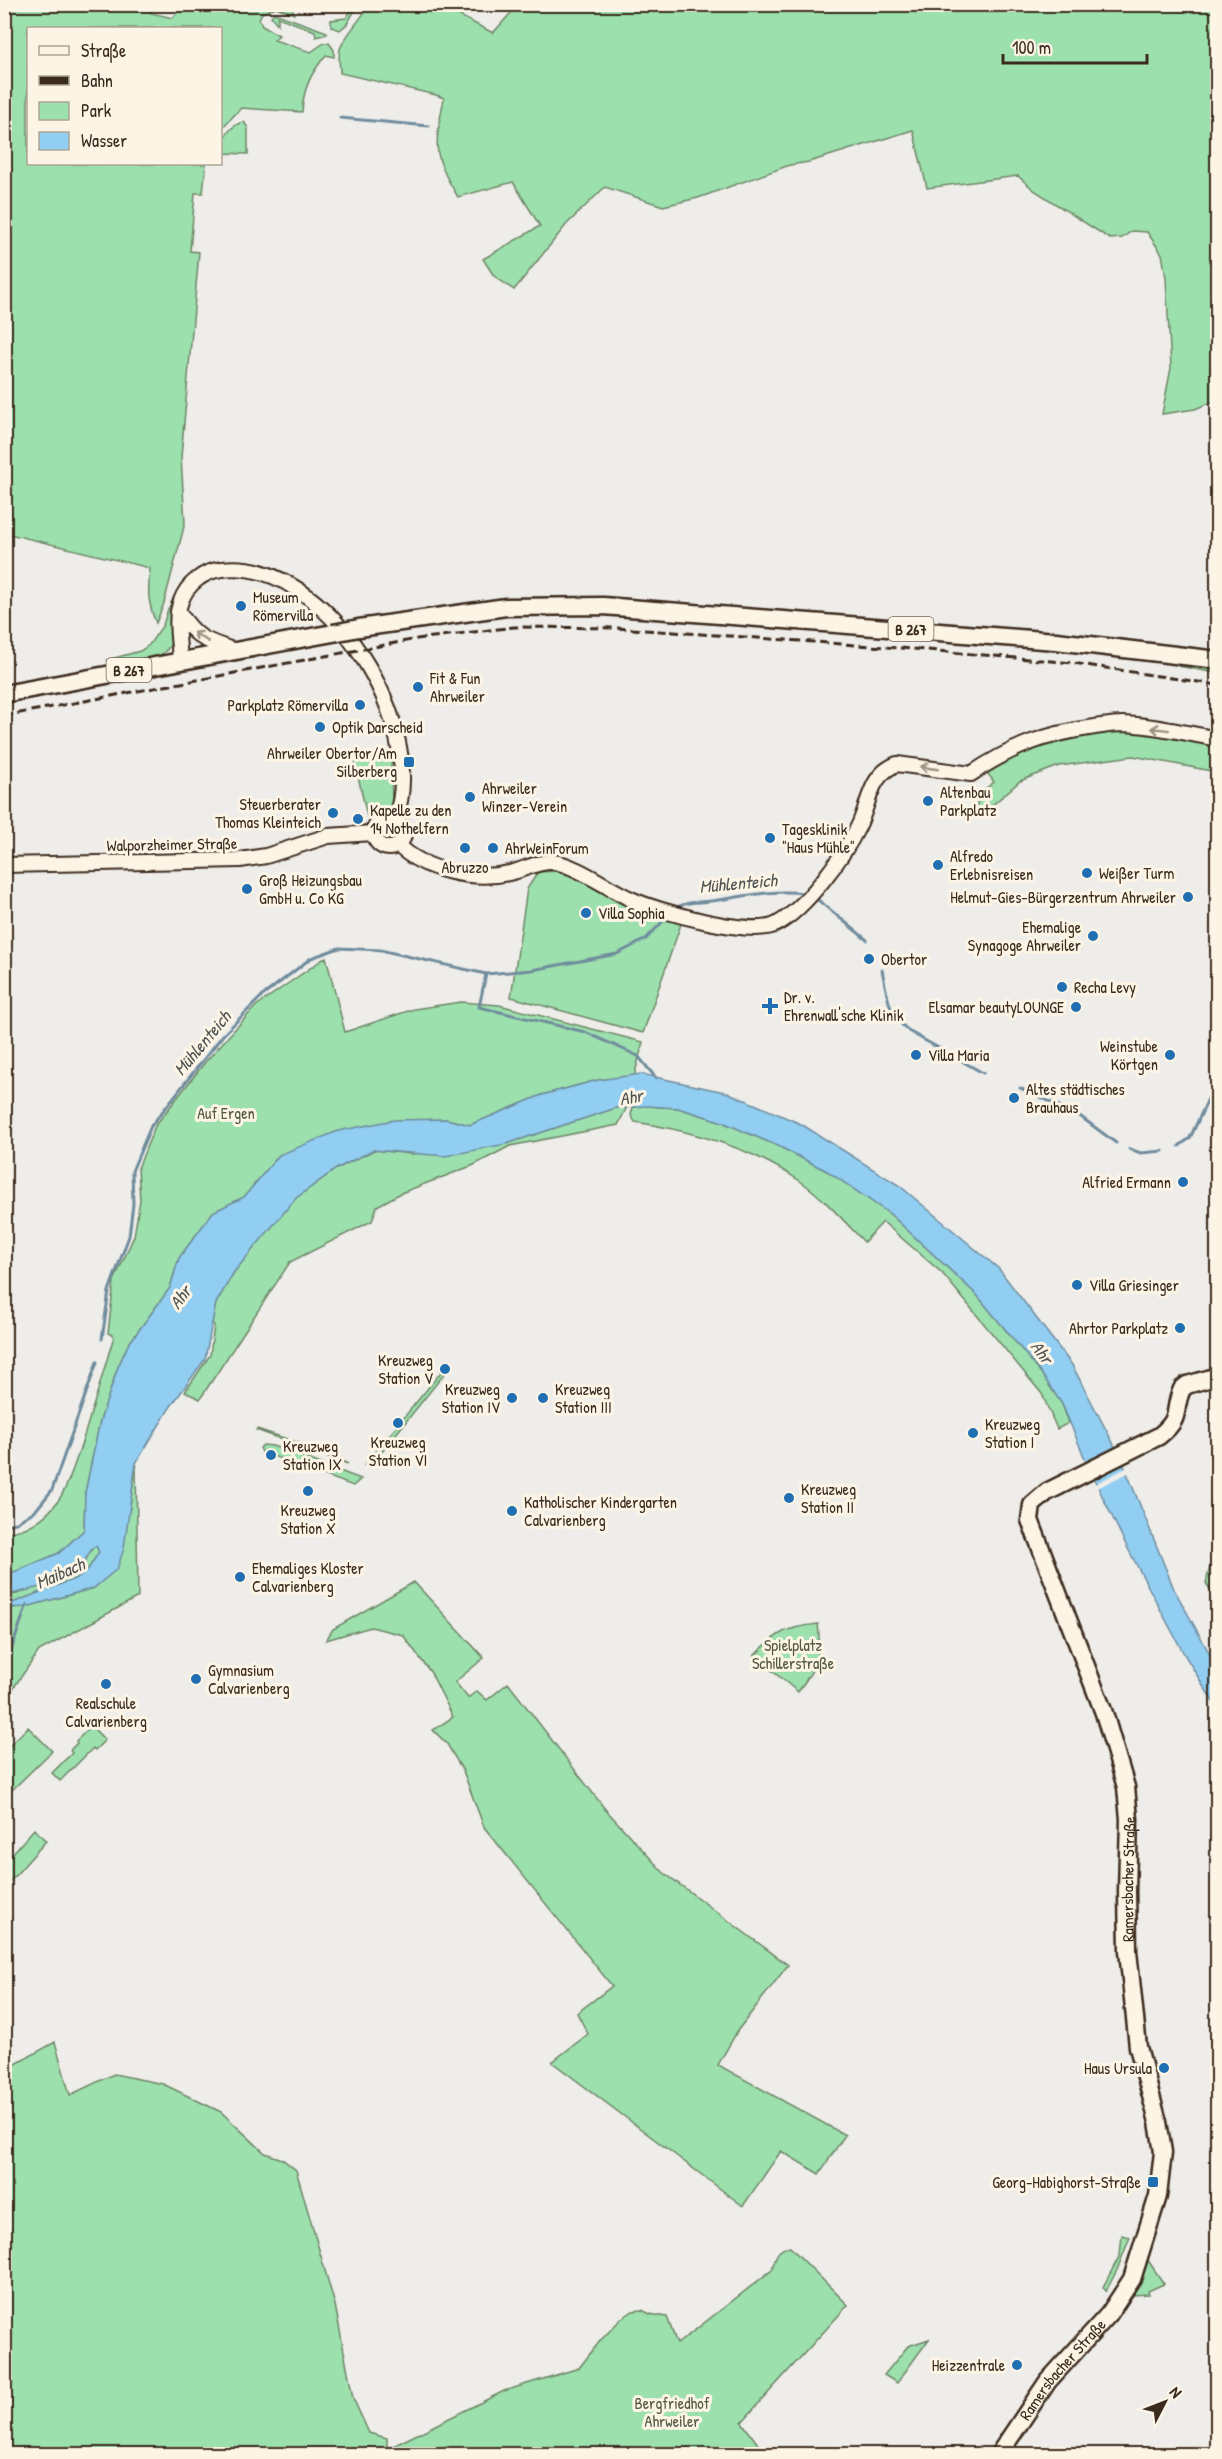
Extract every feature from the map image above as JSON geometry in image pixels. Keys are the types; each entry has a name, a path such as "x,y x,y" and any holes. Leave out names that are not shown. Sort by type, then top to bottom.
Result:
{"main road":[{"name":"B 267","path":"4,694 359,628 506,607 584,605 1056,641 1218,660"},
{"name":"Ramersbacher Straße","path":"999,2454 1048,2381 1109,2314 1132,2279 1158,2196 1163,2152 1158,2122 1138,2047 1128,1951 1127,1891 1130,1819 1126,1787 1104,1713 1030,1520 1032,1505 1047,1492 1149,1441 1169,1428 1175,1419 1179,1395 1187,1385 1218,1376"}],"street":[{"path":"180,660 178,611 185,592 197,579 218,569 244,568 282,579 312,599 330,615 366,662 380,687 396,730 401,763 401,798 395,819 404,831 404,836 398,845 384,848 376,842 373,833"},
{"path":"178,611 192,632 206,641 233,650"},
{"path":"398,845 408,855 423,862 459,872 494,876 543,862 561,863 633,900 715,924 758,929 777,924 789,916 821,882 858,826 878,777 887,768 897,764 971,774 996,757 1033,740 1076,730 1121,724 1174,730 1218,739"},
{"name":"Walporzheimer Straße","path":"4,865 240,860 266,856 328,836 373,833 379,821 387,818 395,819"}],"green space":[{"path":"5,4 150,5 151,13 173,18 183,5 291,5 294,14 276,7 262,13 259,19 262,26 279,35 274,40 311,52 324,43 329,43 334,50 334,57 326,55 316,68 306,89 302,112 241,108 222,128 222,27 27,27 27,165 206,165 203,193 195,193 190,251 199,252 181,457 185,523 164,603 156,623 149,596 150,568 5,533 5,500 8,498 4,476"},
{"path":"355,5 358,5 347,24 340,30 331,27 331,20 346,18"},
{"path":"369,5 439,5 493,33 518,5 1217,5 1217,400 1195,409 1162,414 1171,368 1166,278 1162,254 1147,232 1132,231 1122,238 1110,239 1034,190 1018,176 927,188 913,130 809,162 790,165 698,198 663,206 605,187 567,224 514,290 494,276 483,259 540,226 513,182 458,197 443,170 437,149 444,98 340,73 339,55 345,39"},
{"path":"274,13 327,32 327,34 316,37 315,31 278,17 278,25 271,16"},
{"path":"244,122 248,128 248,154 222,153 222,143 227,133 239,123"},
{"path":"181,584 183,585 178,624 166,650 148,659 109,666 107,660 140,651 149,645 163,625 168,609"},
{"path":"1178,664 1217,669 1217,673 1178,666"},
{"path":"1121,728 1217,743 1217,772 1133,756 1059,766 1020,781 981,815 975,811 980,793 994,782 986,771 1034,743"},
{"path":"391,756 392,810 367,816 355,763"},
{"path":"386,825 392,825 396,832 392,839 386,839 382,835 382,829"},
{"path":"559,871 625,905 681,924 643,1033 511,997 527,889 538,872"},
{"name":"Auf Ergen","path":"326,957 345,1032 414,1009 461,1002 499,1005 643,1042 634,1077 598,1080 542,1095 470,1125 446,1119 279,1155 244,1197 213,1212 179,1258 170,1288 128,1345 100,1421 85,1493 84,1530 59,1553 5,1576 5,1532 28,1527 53,1507 70,1478 78,1455 114,1336 108,1333 114,1281 134,1236 140,1200 138,1168 155,1126 206,1061 256,1006"},
{"path":"627,1107 618,1125 510,1146 474,1165 401,1193 377,1206 372,1221 290,1262 200,1399 185,1392 210,1355 216,1303 234,1272 296,1198 336,1169 374,1150 412,1154 506,1144 616,1108"},
{"path":"633,1107 678,1108 720,1121 780,1147 827,1171 890,1214 977,1295 1041,1373 1062,1404 1069,1423 1057,1429 1042,1394 942,1273 883,1222 864,1242 834,1210 782,1169 721,1142 678,1130 635,1122 631,1115"},
{"path":"446,1366 449,1368 372,1464 365,1465"},
{"path":"256,1430 317,1449 348,1464"},
{"path":"263,1445 273,1446 361,1479 353,1486 262,1452 260,1448"},
{"path":"136,1463 138,1597 39,1651 5,1700 5,1608 26,1607 94,1588 129,1513"},
{"path":"1217,1537 1217,1601 1206,1583"},
{"path":"96,1546 99,1552 87,1571 79,1577 10,1604 6,1602 9,1595 17,1594 84,1562"},
{"path":"414,1582 484,1658 455,1682 468,1698 477,1691 487,1700 508,1683 605,1809 663,1872 788,1965 738,2030 718,2065 845,2135 819,2174 781,2151 743,2206 552,2062 588,2034 577,2013 612,1986 484,1827 463,1771 447,1744 433,1730 453,1717 431,1673 403,1635 371,1627 326,1640 333,1629"},
{"name":"Spielplatz Schillerstraße","path":"818,1624 817,1660 798,1692 754,1656 782,1632"},
{"path":"91,1726 105,1740 95,1750 93,1748 60,1781 52,1773 72,1753 70,1750 77,1743 76,1741"},
{"path":"28,1727 52,1751 8,1794 5,1791 5,1750"},
{"path":"34,1829 46,1841 5,1887 5,1862"},
{"name":"Bergfriedhof Ahrweiler","path":"55,2042 70,2095 114,2074 163,2084 221,2112 265,2153 282,2159 296,2170 335,2305 353,2398 369,2433 387,2438 387,2449 504,2391 579,2368 600,2341 621,2319 633,2311 642,2310 667,2317 677,2344 772,2270 777,2255 785,2248 790,2247 848,2305 742,2422 765,2454 5,2454 5,2070"},
{"path":"1122,2235 1130,2237 1106,2291 1103,2287 1120,2255"},
{"path":"1145,2256 1164,2284 1148,2291 1149,2294 1132,2295"},
{"path":"929,2339 897,2383 884,2375 908,2346"}],"water":[{"name":"Ahr","path":"641,1074 729,1093 801,1124 900,1186 999,1269 1072,1365 1121,1458 1174,1589 1217,1667 1217,1708 1184,1654 1126,1545 1091,1473 1062,1404 1041,1373 977,1295 890,1214 827,1171 780,1147 720,1121 678,1108 647,1106 616,1108 506,1144 445,1156 373,1150 336,1169 296,1198 234,1272 216,1303 205,1359 169,1409 136,1463 124,1548 117,1569 94,1588 26,1607 5,1608 5,1576 59,1553 84,1530 85,1493 100,1421 118,1367 128,1345 170,1288 179,1258 213,1212 244,1197 279,1155 338,1131 394,1120 446,1119 470,1125 542,1095 598,1080","holes":["96,1546 99,1552 87,1571 79,1577 10,1604 6,1601 9,1595 40,1587 65,1576 84,1562 93,1547"]}],"pier":[{"path":"1128,1467 1130,1472 1095,1489 1093,1485"}],"waterway":[{"path":"340,118 429,126"},
{"name":"Mühlenteich","path":"675,908 688,903 758,894 804,893"},
{"name":"Mühlenteich","path":"818,900 867,940"},
{"name":"Mühlenteich","path":"102,1339 109,1291 129,1236 133,1204 132,1171 151,1126 223,1035 261,997 311,958 339,948 380,950 486,974 532,970 617,954 646,939 667,917"},
{"name":"Mühlenteich","path":"882,970 887,997 902,1025 910,1032 983,1073"},
{"name":"Mühlenteich","path":"486,974 479,1007 585,1032 638,1056 656,1078"},
{"name":"Mühlenteich","path":"1020,1088 1077,1114 1116,1143"},
{"name":"Mühlenteich","path":"1179,1146 1190,1138 1209,1097"},
{"name":"Mühlenteich","path":"1129,1149 1141,1153 1163,1151"},
{"name":"Mühlenteich","path":"4,1525 16,1523 36,1510 52,1490 97,1362"},
{"name":"Maibach","path":"4,1671 27,1604"}],"railway":[{"path":"4,716 417,639 514,627 617,628 927,650 1073,663 1218,685"}],"place":[{"name":"Museum Römervilla","path":"241,606"},
{"name":"Fit & Fun Ahrweiler","path":"418,687"},
{"name":"Parkplatz Römervilla","path":"360,705"},
{"name":"Optik Darscheid","path":"320,727"},
{"name":"Ahrweiler Obertor/Am Silberberg","path":"409,762"},
{"name":"Ahrweiler Winzer-Verein","path":"470,797"},
{"name":"Altenbau Parkplatz","path":"928,801"},
{"name":"Steuerberater Thomas Kleinteich","path":"333,813"},
{"name":"Kapelle zu den 14 Nothelfern","path":"358,819"},
{"name":"Tagesklinik \"Haus Mühle\"","path":"770,838"},
{"name":"Abruzzo","path":"465,848"},
{"name":"AhrWeinForum","path":"493,848"},
{"name":"Alfredo Erlebnisreisen","path":"938,865"},
{"name":"Weißer Turm","path":"1087,873"},
{"name":"Groß Heizungsbau GmbH u. Co KG","path":"247,889"},
{"name":"Helmut-Gies-Bürgerzentrum Ahrweiler","path":"1188,897"},
{"name":"Villa Sophia","path":"586,913"},
{"name":"Ehemalige Synagoge Ahrweiler","path":"1093,936"},
{"name":"Obertor","path":"869,959"},
{"name":"Recha Levy","path":"1062,987"},
{"name":"Dr. v. Ehrenwall'sche Klinik","path":"770,1006"},
{"name":"Elsamar beautyLOUNGE","path":"1076,1007"},
{"name":"Villa Maria","path":"916,1055"},
{"name":"Weinstube Körtgen","path":"1170,1055"},
{"name":"Altes städtisches Brauhaus","path":"1014,1098"},
{"name":"Alfried Ermann","path":"1183,1182"},
{"name":"Villa Griesinger","path":"1077,1285"},
{"name":"Ahrtor Parkplatz","path":"1180,1328"},
{"name":"Kreuzweg Station V","path":"445,1369"},
{"name":"Kreuzweg Station IV","path":"512,1398"},
{"name":"Kreuzweg Station III","path":"543,1398"},
{"name":"Kreuzweg Station VI","path":"398,1423"},
{"name":"Kreuzweg Station I","path":"973,1433"},
{"name":"Kreuzweg Station IX","path":"271,1455"},
{"name":"Kreuzweg Station X","path":"308,1491"},
{"name":"Kreuzweg Station II","path":"789,1498"},
{"name":"Katholischer Kindergarten Calvarienberg","path":"512,1511"},
{"name":"Ehemaliges Kloster Calvarienberg","path":"240,1577"},
{"name":"Gymnasium Calvarienberg","path":"196,1679"},
{"name":"Realschule Calvarienberg","path":"106,1684"},
{"name":"Haus Ursula","path":"1164,2068"},
{"name":"Georg-Habighorst-Straße","path":"1153,2182"},
{"name":"Heizzentrale","path":"1017,2365"}]}
